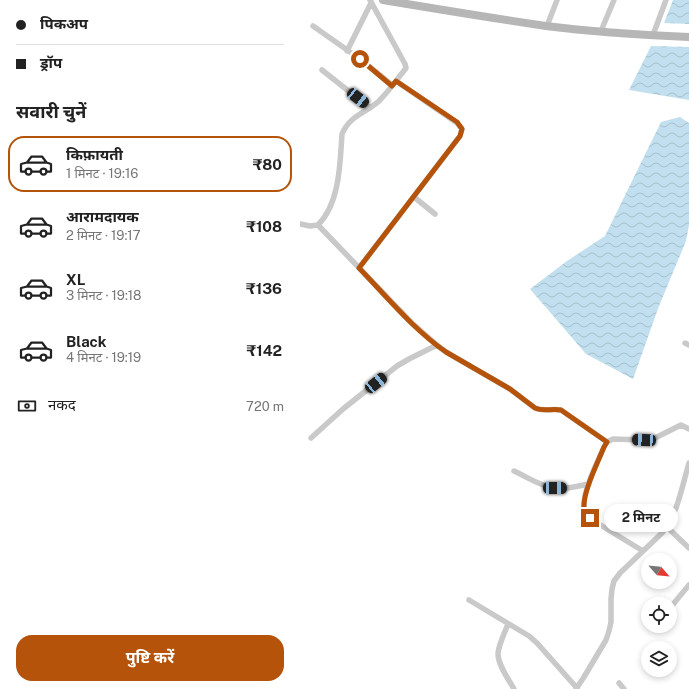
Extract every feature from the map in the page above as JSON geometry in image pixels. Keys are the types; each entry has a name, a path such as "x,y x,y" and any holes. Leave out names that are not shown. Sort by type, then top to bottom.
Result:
{"main road":[{"path":"383,0 547,26 689,37"}],"street":[{"path":"547,26 558,0"},
{"path":"601,31 614,0"},
{"path":"653,35 666,0"},
{"path":"347,51 370,2"},
{"path":"318,226 326,216 336,192 342,134 345,127 355,117 380,100 406,68 370,2"},
{"path":"313,26 394,83 457,122 462,129 460,136 359,268"},
{"path":"322,70 370,108"},
{"path":"414,197 435,214"},
{"path":"300,224 318,226 412,323 446,352 510,389 535,408 539,410 561,410 607,442"},
{"path":"311,438 343,409 392,370 408,359 437,345"},
{"path":"644,551 590,518 584,507 589,484 607,442 613,439 652,440 681,425 689,429"},
{"path":"469,600 529,636 576,688 606,640 611,622 611,598 614,580 620,572 644,551 667,527 676,507 689,463"},
{"path":"514,471 542,484 555,488 589,484"},
{"path":"667,527 689,548"},
{"path":"677,600 689,585"},
{"path":"508,624 498,650 498,655 499,661 514,689"},
{"path":"619,683 624,689"}],"water":[{"path":"673,0 689,0 689,24 664,23"},
{"path":"651,46 689,47 689,100 629,90"},
{"path":"680,117 689,123 689,225 686,241 659,306 633,379 586,354 530,289 567,261 605,236 661,122"}],"route":[{"path":"360,59 392,86 396,81 457,122 462,129 460,136 359,268 412,323 446,352 510,389 535,408 539,410 556,409 567,413 607,442 589,484 586,496 584,507 590,518"}]}
